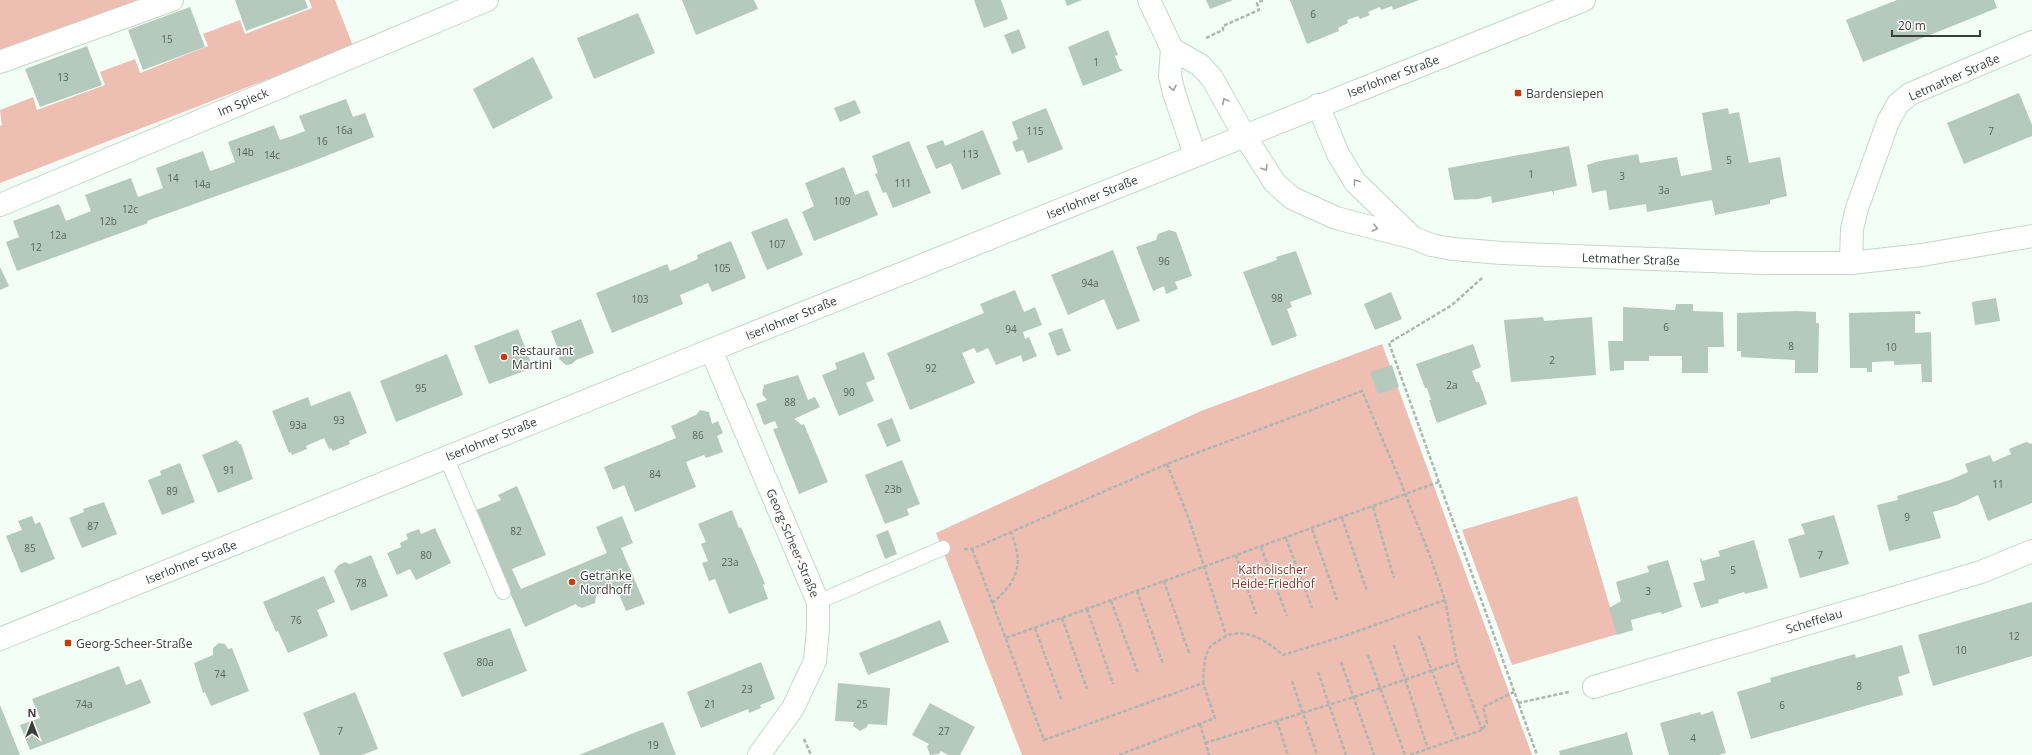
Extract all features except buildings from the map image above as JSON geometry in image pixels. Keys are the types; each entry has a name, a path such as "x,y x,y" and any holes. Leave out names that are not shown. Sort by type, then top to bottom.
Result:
{"street":[{"path":"0,62 172,0"},
{"name":"Im Spieck","path":"0,205 487,0"},
{"path":"1149,0 1172,49 1170,76 1174,93 1195,155"},
{"name":"Iserlohner Straße","path":"0,639 446,457 1318,105 1584,0"},
{"name":"Letmather Straße","path":"1851,263 1852,228 1857,208 1888,122 1898,104 1910,94 2032,42"},
{"name":"Letmather Straße","path":"1172,49 1200,65 1212,78 1244,135 1274,183 1292,198 1336,218 1414,238 1431,245 1453,249 1502,253 1724,262 1851,263 1922,255 2032,236"},
{"name":"Letmather Straße","path":"1318,105 1338,154 1355,182 1372,201 1414,238"},
{"name":"Georg-Scheer-Straße","path":"711,350 818,602 818,628 815,661 793,708 759,755"},
{"name":"Scheffelau","path":"1594,687 1981,572 2032,551"}],"lane":[{"path":"446,457 503,592"},
{"path":"818,602 943,548"}],"path":[{"path":"1172,49 1203,39 1223,30 1223,26 1259,10 1257,2 1263,0"},
{"path":"1485,276 1452,305 1389,343 1537,755"},
{"path":"943,548 972,549 1167,464 1362,391 1406,495 1445,600 1457,662 1482,730"},
{"path":"1167,464 1189,519 1226,635"},
{"path":"1006,638 1439,482"},
{"path":"1373,507 1394,578"},
{"path":"1342,518 1367,591"},
{"path":"1312,528 1336,600"},
{"path":"992,602 1008,589 1016,573 1018,554 1011,533"},
{"path":"1286,538 1312,608"},
{"path":"1261,547 1287,616"},
{"path":"972,549 1044,740 1203,683"},
{"path":"1236,556 1256,614"},
{"path":"1164,582 1189,653"},
{"path":"1137,591 1163,664"},
{"path":"1119,755 1215,718 1203,683 1210,647 1226,635 1236,633 1252,635 1268,642 1282,655 1344,636 1445,600"},
{"path":"1111,601 1138,673"},
{"path":"1087,609 1113,684"},
{"path":"1062,618 1087,689"},
{"path":"1035,628 1061,699"},
{"path":"1419,636 1456,739"},
{"path":"1394,645 1428,749"},
{"path":"1368,656 1405,755"},
{"path":"1341,662 1374,755"},
{"path":"1205,743 1354,697 1457,662"},
{"path":"1318,672 1346,755"},
{"path":"1292,682 1317,755"},
{"path":"1518,703 1594,687"},
{"path":"1410,755 1482,730 1487,723 1483,708 1514,692"},
{"path":"1277,721 1288,755"},
{"path":"1200,724 1209,755"}],"green space":[{"path":"0,0 142,0 0,51"},
{"path":"309,0 335,0 353,46 0,183 0,126 2,125 0,110 33,97 37,110 105,85 100,72 135,59 140,73 208,46 203,34 240,20 245,34 312,8"},
{"name":"Katholischer Heide-Friedhof","path":"1382,344 1532,755 1022,755 936,533 1201,411"},
{"path":"1577,496 1618,634 1512,665 1462,530"}],"place":[{"name":"Bardensiepen","path":"1518,93"},
{"name":"Restaurant Martini","path":"504,357"},
{"name":"Getränke Nordhoff","path":"572,582"},
{"name":"Georg-Scheer-Straße","path":"68,643"}]}
